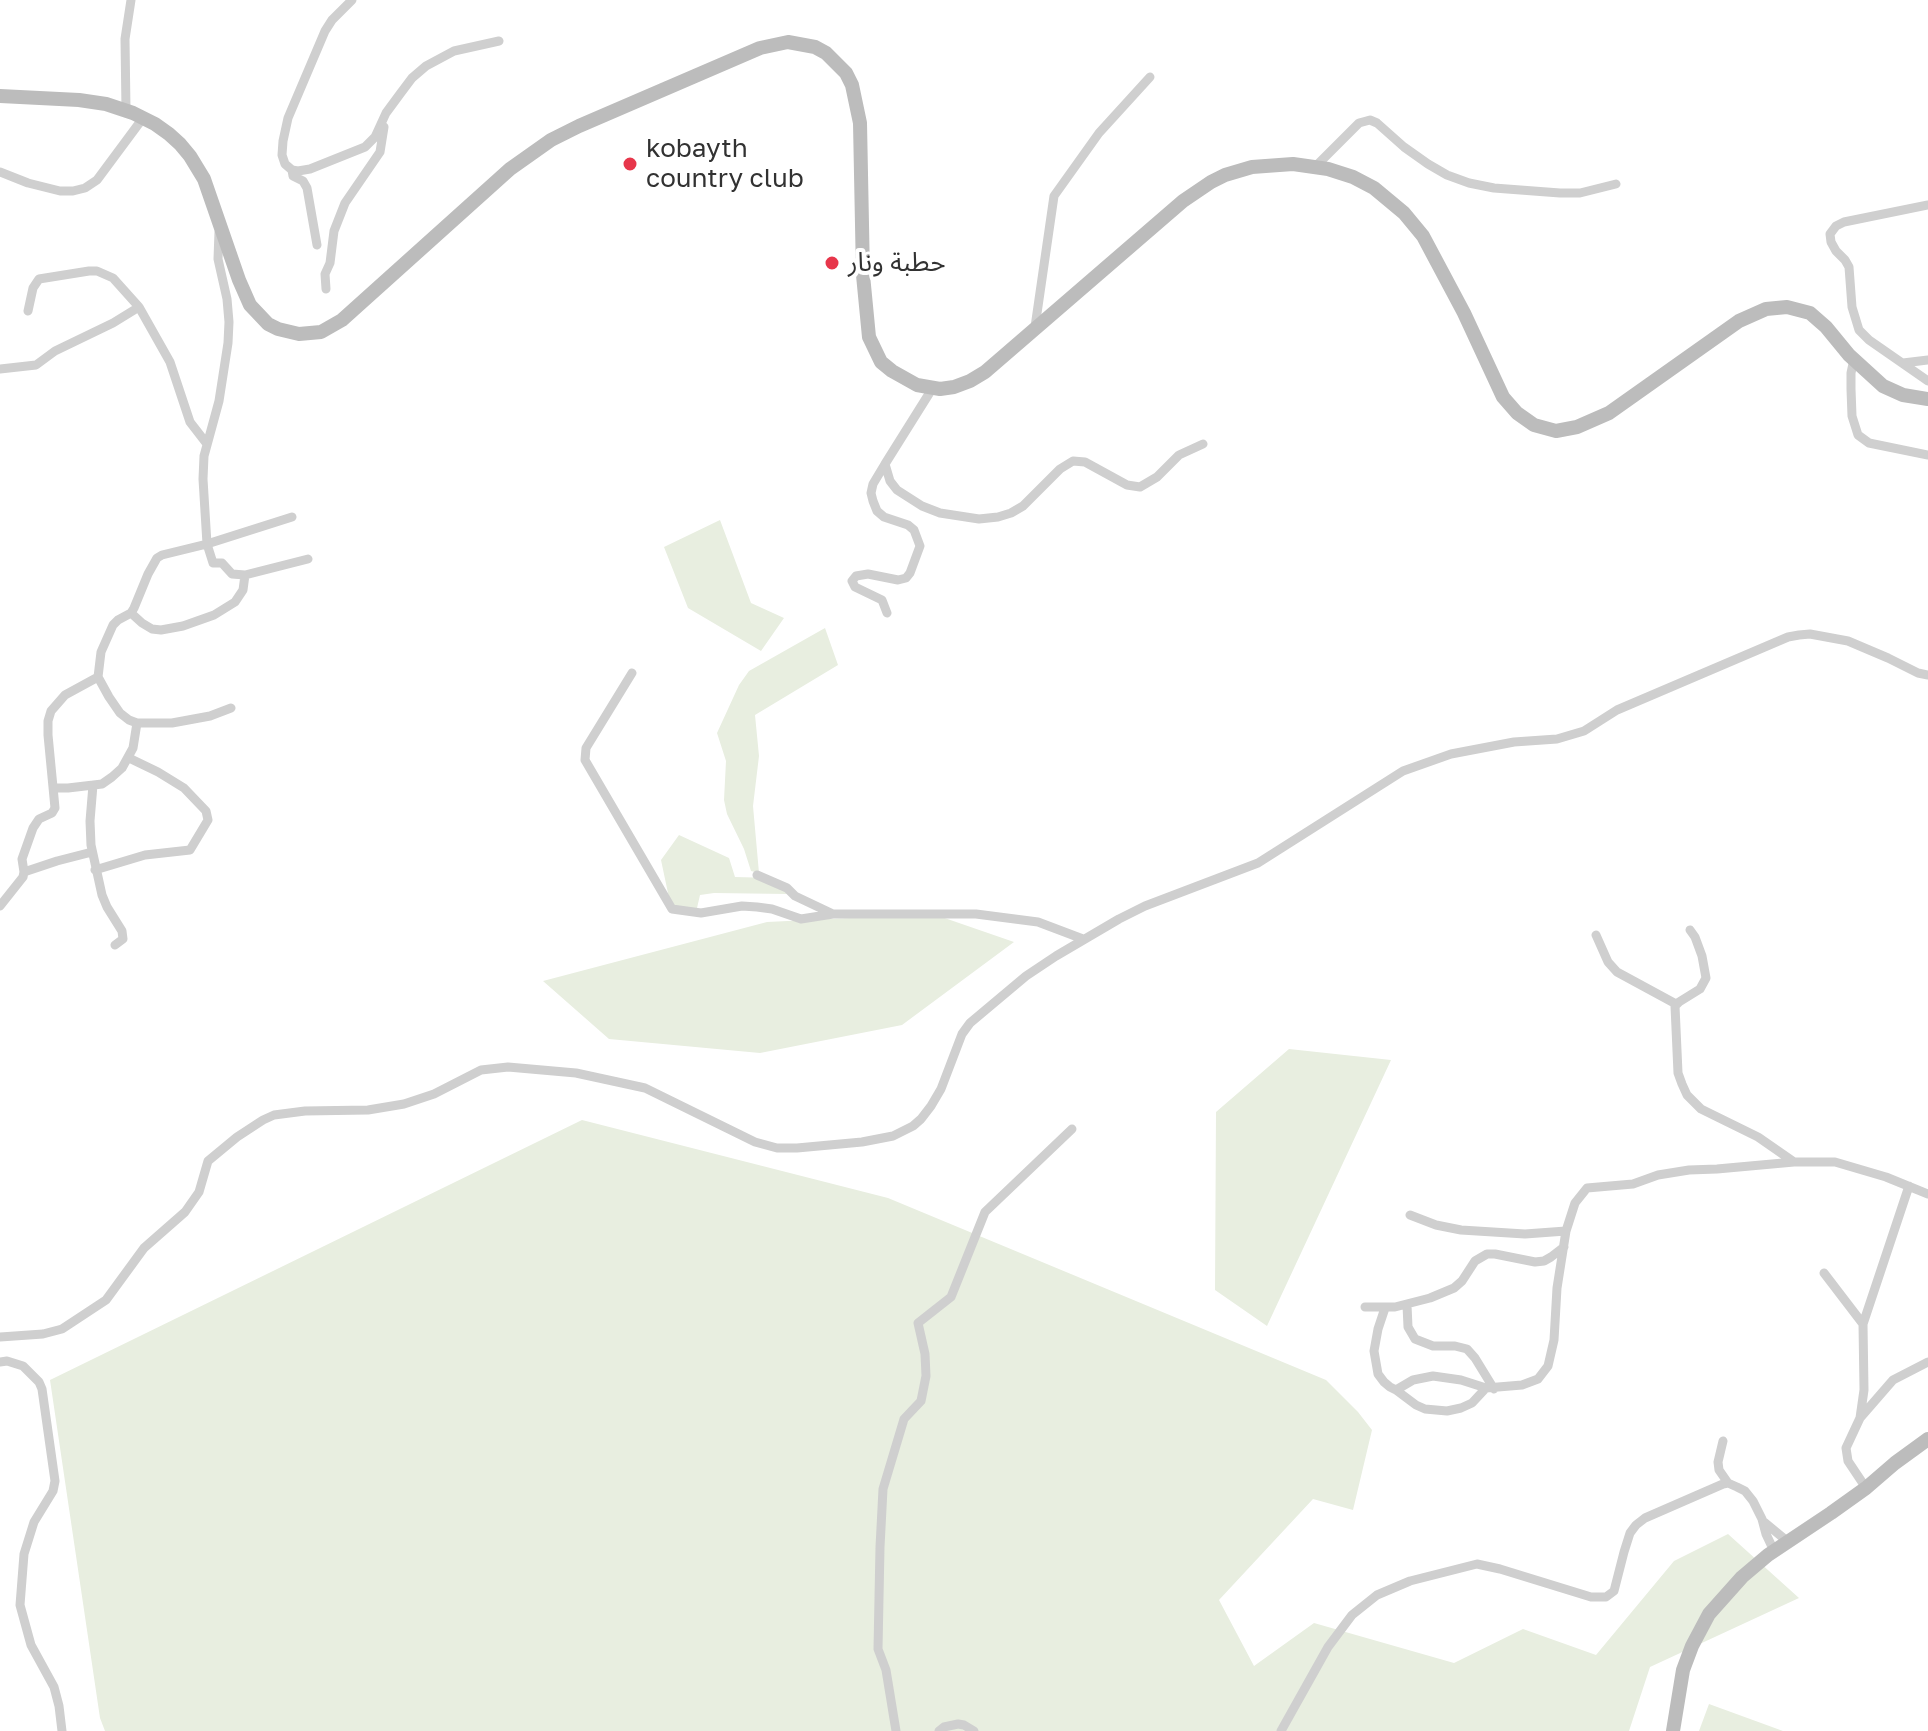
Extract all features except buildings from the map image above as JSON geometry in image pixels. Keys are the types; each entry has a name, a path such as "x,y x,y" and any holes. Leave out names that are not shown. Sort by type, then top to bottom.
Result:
{"main road":[{"path":"0,96 93,102 126,110 169,134 190,156 204,179 244,293 258,315 268,324 299,334 321,332 342,320 510,169 551,140 760,48 788,42 815,47 826,53 846,73 856,97 860,123 864,290 869,337 881,362 917,385 932,389 954,387 985,372 1183,201 1211,182 1240,170 1269,164 1293,164 1340,173 1363,182 1404,213 1423,236 1503,397 1517,413 1534,425 1556,431 1577,427 1609,413 1739,321 1766,309 1787,307 1810,313 1883,386 1903,395 1928,399"},
{"path":"1674,1730 1683,1670 1709,1614 1742,1577 1774,1551 1866,1488 1928,1439"}],"street":[{"path":"126,110 125,39 131,0"},
{"path":"352,0 325,31 288,118 282,155 285,164 292,170 310,169 365,147 375,137 386,113 412,78 434,61 454,51 499,41"},
{"path":"1035,327 1054,196 1099,133 1150,77"},
{"path":"326,289 325,274 330,263 334,231 345,203 380,152 386,113"},
{"path":"0,172 60,191 85,188 102,174 143,118"},
{"path":"1315,167 1355,126 1367,120 1377,123 1404,147 1435,168 1469,183 1560,193 1580,193 1616,184"},
{"path":"292,170 293,176 303,181 307,188 317,245"},
{"path":"1928,205 1844,222 1830,234 1836,251 1849,267 1852,307 1859,330 1928,381"},
{"path":"220,224 218,259 229,311 228,343 219,401 204,456 207,544 213,563 222,563 232,574 245,575 308,559"},
{"path":"28,311 33,288 39,279 89,271 110,275 139,307 170,362 190,422 207,444"},
{"path":"0,369 36,365 55,351 139,307"},
{"path":"1854,359 1851,373 1852,416 1858,435 1869,443 1928,455"},
{"path":"1903,363 1928,360"},
{"path":"887,613 882,600 855,587 852,581 856,576 868,574 898,580 910,573 920,546 914,530 877,511 871,493 873,484 932,389"},
{"path":"885,464 890,481 906,497 940,513 979,519 998,517 1023,506 1050,477 1073,461 1085,462 1127,485 1140,487 1157,477 1179,455 1203,444"},
{"path":"231,708 210,716 172,723 137,723 129,720 120,713 98,677 101,652 110,629 131,613 157,558 168,552 207,544 292,517"},
{"path":"131,613 152,629 197,622 235,602 241,596 245,575"},
{"path":"0,1337 43,1334 62,1329 106,1300 144,1248 185,1212 199,1192 208,1161 237,1137 274,1115 368,1110 404,1104 434,1094 481,1070 508,1067 576,1073 645,1088 755,1142 777,1148 862,1142 893,1136 913,1126 931,1106 947,1076 962,1034 970,1023 1026,976 1083,939 1145,906 1258,863 1403,771 1475,749 1557,739 1584,731 1617,710 1788,637 1810,634 1848,641 1928,675"},
{"path":"632,673 586,748 585,760 672,909 701,913 742,906 757,907 801,919 833,914 976,914 1038,922 1083,939"},
{"path":"0,906 23,877 22,859 33,828 39,819 52,813 55,808 48,735 51,711 65,695 98,677"},
{"path":"54,788 102,784 112,777 129,758 137,723"},
{"path":"95,870 145,855 190,850 208,820 206,811 184,788 129,758"},
{"path":"93,785 90,821 92,852 107,907 122,931 123,939 115,945"},
{"path":"24,872 92,852"},
{"path":"757,875 833,914"},
{"path":"1690,930 1702,956 1706,978 1700,989 1676,1004 1674,1011 1678,1073 1687,1095 1701,1109 1758,1137 1794,1162"},
{"path":"1596,935 1608,962 1617,972 1676,1004"},
{"path":"896,1731 886,1670 878,1649 883,1489 904,1419 921,1401 926,1376 918,1323 951,1297 985,1212 1072,1129"},
{"path":"1396,1390 1413,1380 1433,1376 1490,1388 1530,1383 1538,1379 1548,1366 1554,1340 1557,1288 1566,1231 1575,1203 1587,1188 1633,1184 1671,1172 1794,1162 1835,1162 1928,1194"},
{"path":"1860,1418 1864,1390 1863,1324 1909,1186"},
{"path":"1410,1215 1461,1230 1525,1234 1566,1231"},
{"path":"1365,1307 1407,1305 1454,1288 1475,1261 1487,1254 1535,1262 1544,1261 1564,1247"},
{"path":"1824,1273 1863,1324"},
{"path":"1407,1305 1408,1327 1415,1339 1433,1346 1467,1349 1490,1388"},
{"path":"1385,1308 1375,1339 1375,1363 1384,1382 1416,1405 1447,1411 1472,1403 1490,1388"},
{"path":"0,1362 23,1366 42,1389 55,1481 53,1491 34,1522 24,1554 20,1605 31,1645 54,1687 62,1731"},
{"path":"1866,1488 1852,1469 1846,1454 1848,1441 1860,1418 1893,1380 1928,1362"},
{"path":"1723,1441 1719,1470 1728,1483 1745,1491 1753,1501 1774,1551"},
{"path":"1281,1731 1328,1647 1352,1615 1377,1595 1410,1581 1477,1564 1591,1597 1606,1597 1614,1591 1630,1533 1636,1525 1656,1513 1728,1483"},
{"path":"1762,1519 1787,1541"},
{"path":"939,1731 958,1724 974,1731"}],"shaded area":[{"path":"720,520 751,603 784,618 761,651 688,608 664,547"},
{"path":"825,628 838,665 755,715 759,756 753,806 759,873 751,871 727,814 724,800 726,761 717,733 739,685 749,671"},
{"path":"679,835 729,858 735,877 773,878 787,894 700,895 697,908 672,912 661,860"},
{"path":"933,914 1014,942 902,1025 760,1053 609,1039 543,981 767,922"},
{"path":"1289,1049 1391,1060 1267,1326 1215,1290 1216,1112"},
{"path":"582,1120 888,1198 1326,1380 1372,1430 1353,1510 1313,1499 1219,1600 1254,1666 1314,1623 1454,1663 1523,1629 1596,1655 1674,1561 1728,1534 1799,1598 1650,1667 1629,1731 105,1731 100,1718 50,1380"},
{"path":"1709,1704 1783,1731 1699,1731"}],"place":[{"name":"kobayth country club","path":"630,164"},
{"name":"حطبة ونار","path":"832,263"}]}
